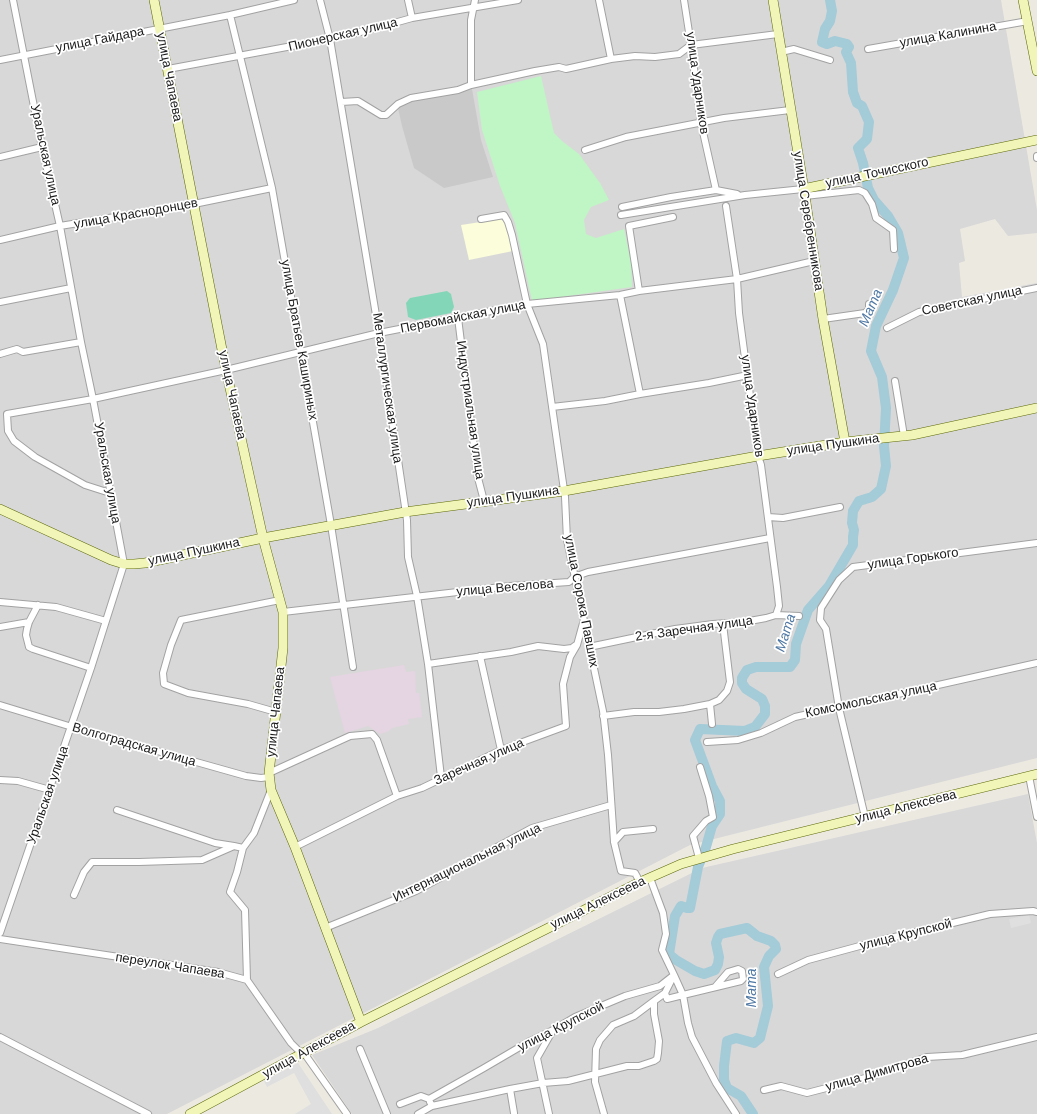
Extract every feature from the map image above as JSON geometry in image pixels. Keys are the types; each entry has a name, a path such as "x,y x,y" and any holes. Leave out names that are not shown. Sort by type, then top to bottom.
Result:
{"street":[{"name":"Уральская улица","path":"0,933 92,668 124,564 60,226 42,147 13,0"},
{"name":"улица Чапаева","path":"154,0 226,370 263,538 283,612 282,648 269,775 271,790 295,847 361,1022"},
{"name":"улица Гайдара","path":"0,60 230,15 294,0"},
{"name":"Металлургическая улица","path":"320,0 330,39 379,333 405,512 408,557 417,596 428,664 442,777"},
{"path":"408,0 412,18"},
{"path":"471,85 471,20 475,8 475,0"},
{"name":"Пионерская улица","path":"168,69 330,39 412,18 518,0"},
{"path":"599,0 611,59"},
{"name":"улица Ударников","path":"684,0 701,123 716,190"},
{"name":"улица Серебренникова","path":"773,0 823,319 845,442"},
{"path":"1024,0 1037,71"},
{"name":"улица Братьев Кашириных","path":"230,15 272,188 302,352 353,667"},
{"name":"улица Калинина","path":"868,49 1028,21"},
{"path":"341,102 358,101 381,115 386,115 398,104 411,98 458,90 471,85 535,71 559,67 566,69 611,59 679,54 691,45 778,34"},
{"path":"781,52 794,49 830,60"},
{"path":"585,150 626,137 724,118 790,110"},
{"name":"улица Точисского","path":"621,215 745,195 804,192 859,177 1037,140"},
{"path":"0,157 42,147"},
{"name":"улица Краснодонцев","path":"0,240 60,226 194,204 272,188"},
{"path":"622,207 716,190 745,195"},
{"path":"804,192 859,190 865,193 872,204 876,218 893,230 894,249"},
{"name":"улица Ударников","path":"726,206 737,279 739,313 758,456 761,465 777,587 778,606 776,615"},
{"name":"улица Сорока Павших","path":"480,219 504,215 508,222 527,304 543,344 564,491 566,540 603,716 608,755 614,842 621,871 635,873 640,882"},
{"path":"639,291 629,226 673,218"},
{"name":"Первомайская улица","path":"110,493 85,485 36,457 14,441 8,431 7,414 93,399 226,370 379,333 527,304 620,295 639,291 737,279 814,261"},
{"path":"0,302 71,288"},
{"name":"Советская улица","path":"886,328 919,312 1037,288"},
{"path":"620,295 640,394"},
{"path":"823,319 865,313 869,309 869,304"},
{"name":"Индустриальная улица","path":"458,318 478,478 484,501"},
{"path":"0,354 17,349 23,352 81,342"},
{"path":"552,407 605,401 748,375"},
{"path":"895,381 904,436"},
{"name":"улица Пушкина","path":"0,509 60,537 124,564 145,563 263,538 405,512 564,491 758,456 845,442 904,436 1037,408"},
{"path":"768,517 783,518 840,507"},
{"name":"улица Веселова","path":"283,612 510,586 569,582 574,577 588,572 770,538"},
{"name":"улица Горького","path":"839,708 826,629 820,620 821,608 839,580 853,567 1037,543"},
{"path":"276,712 241,703 188,693 164,684 163,673 171,645 181,620 280,600"},
{"path":"0,602 56,607 106,621"},
{"path":"38,605 29,622 26,636 29,647 33,650 92,668"},
{"name":"2-я Заречная улица","path":"589,647 675,629 744,622 776,615 799,616"},
{"name":"Заречная улица","path":"295,847 397,796 422,788 442,777 501,750 566,726 563,684 570,657 577,645 584,621"},
{"path":"0,627 29,622"},
{"path":"603,716 634,712 665,711 710,704 720,700 727,691 730,682 723,624"},
{"path":"428,664 511,652 538,646 564,649 572,648 577,645"},
{"path":"480,656 501,750"},
{"name":"Комсомольская улица","path":"707,742 738,740 761,733 795,717 1037,663"},
{"path":"710,704 712,724"},
{"name":"Волгоградская улица","path":"0,705 246,776 261,778 269,775"},
{"path":"839,708 865,817"},
{"path":"269,775 350,736 372,734 377,740 397,796"},
{"path":"700,767 713,817 706,821 693,836 701,858"},
{"path":"1033,775 1037,817"},
{"name":"улица Алексеева","path":"190,1114 361,1022 640,882 681,864 733,849 1033,775"},
{"path":"0,780 18,781 50,790"},
{"path":"271,790 254,833 243,848 230,892 245,910 247,980 291,1043 298,1050 304,1053 347,1114"},
{"name":"Интернациональная улица","path":"325,928 416,891 532,828 611,805"},
{"path":"117,810 215,843 243,848"},
{"path":"614,842 623,832 653,829"},
{"path":"74,895 84,872 92,862 202,860 234,846"},
{"path":"650,878 663,913 666,934 662,950 683,995 692,1037 716,1083 736,1114"},
{"name":"улица Крупской","path":"778,974 815,958 990,914 1037,912"},
{"name":"переулок Чапаева","path":"0,939 218,972 247,980"},
{"path":"604,1114 595,1082 596,1049 600,1040 613,1025 634,1016 665,993 674,975"},
{"name":"улица Крупской","path":"400,1104 421,1096 429,1099 575,1017 625,996 660,986 674,975"},
{"path":"665,993 667,999 715,987"},
{"path":"418,1114 432,1106 510,1089 543,1083 568,1081 627,1066 638,1066 654,1061 657,1058 659,1041 654,1014 654,1001"},
{"path":"549,1114 537,1058 553,1030"},
{"path":"0,1037 148,1114"},
{"name":"улица Димитрова","path":"764,1090 781,1086 808,1093 869,1077 927,1057 962,1055 1037,1037"},
{"path":"360,1049 387,1114"},
{"path":"510,1089 514,1112"},
{"path":"429,1099 432,1106"}],"shaded area":[{"path":"0,0 1001,0 1037,210 1037,233 1008,236 995,219 960,229 965,261 959,263 962,297 1037,283 1037,758 690,845 167,1114 0,1114"},
{"path":"472,89 481,140 493,177 444,188 414,168 398,108 403,103"},
{"path":"500,219 505,222 513,251 469,260 461,225"},
{"path":"404,665 406,672 415,671 416,693 419,693 422,717 408,719 409,724 392,728 389,731 380,734 368,726 345,733 330,677"},
{"path":"1028,794 1037,843 1037,1114 352,1114 312,1055 378,1028 702,868"},
{"path":"1029,915 1031,923 1011,928 1009,919"},
{"path":"298,1063 332,1114 295,1114 311,1104 294,1073 267,1087 264,1081"}],"green space":[{"path":"541,76 554,133 579,154 600,183 609,200 591,207 584,220 586,234 596,238 624,229 631,262 632,287 532,301 515,223 500,186 482,130 477,92"},
{"path":"447,291 451,294 454,307 451,313 416,320 408,317 406,303 410,298"}],"waterway":[{"name":"Мата","path":"753,1114 741,1096 727,1088 724,1080 727,1041 736,1038 754,1043 760,1038 768,1006 764,967 769,956 776,949 775,945 771,941 757,936 747,928 720,934 716,943 719,957 718,964 715,970 704,974 695,971 669,954 675,916 681,906 690,908 698,867 712,826 720,814 720,801 712,786 695,740 700,729 745,731 755,727 765,714 765,706 762,699 746,689 742,683 742,678 747,670 756,667 790,667 795,660 796,644 808,610 829,586 853,545 853,511 859,501 872,497 881,489 886,466 884,446 886,408 882,377 871,351 876,326 893,290 904,258 898,233 888,216 874,200 868,188 863,163 858,148 867,139 869,122 862,106 857,103 853,92 851,63 846,52 849,47 847,44 835,41 827,44 822,42 832,11 830,0"}]}
